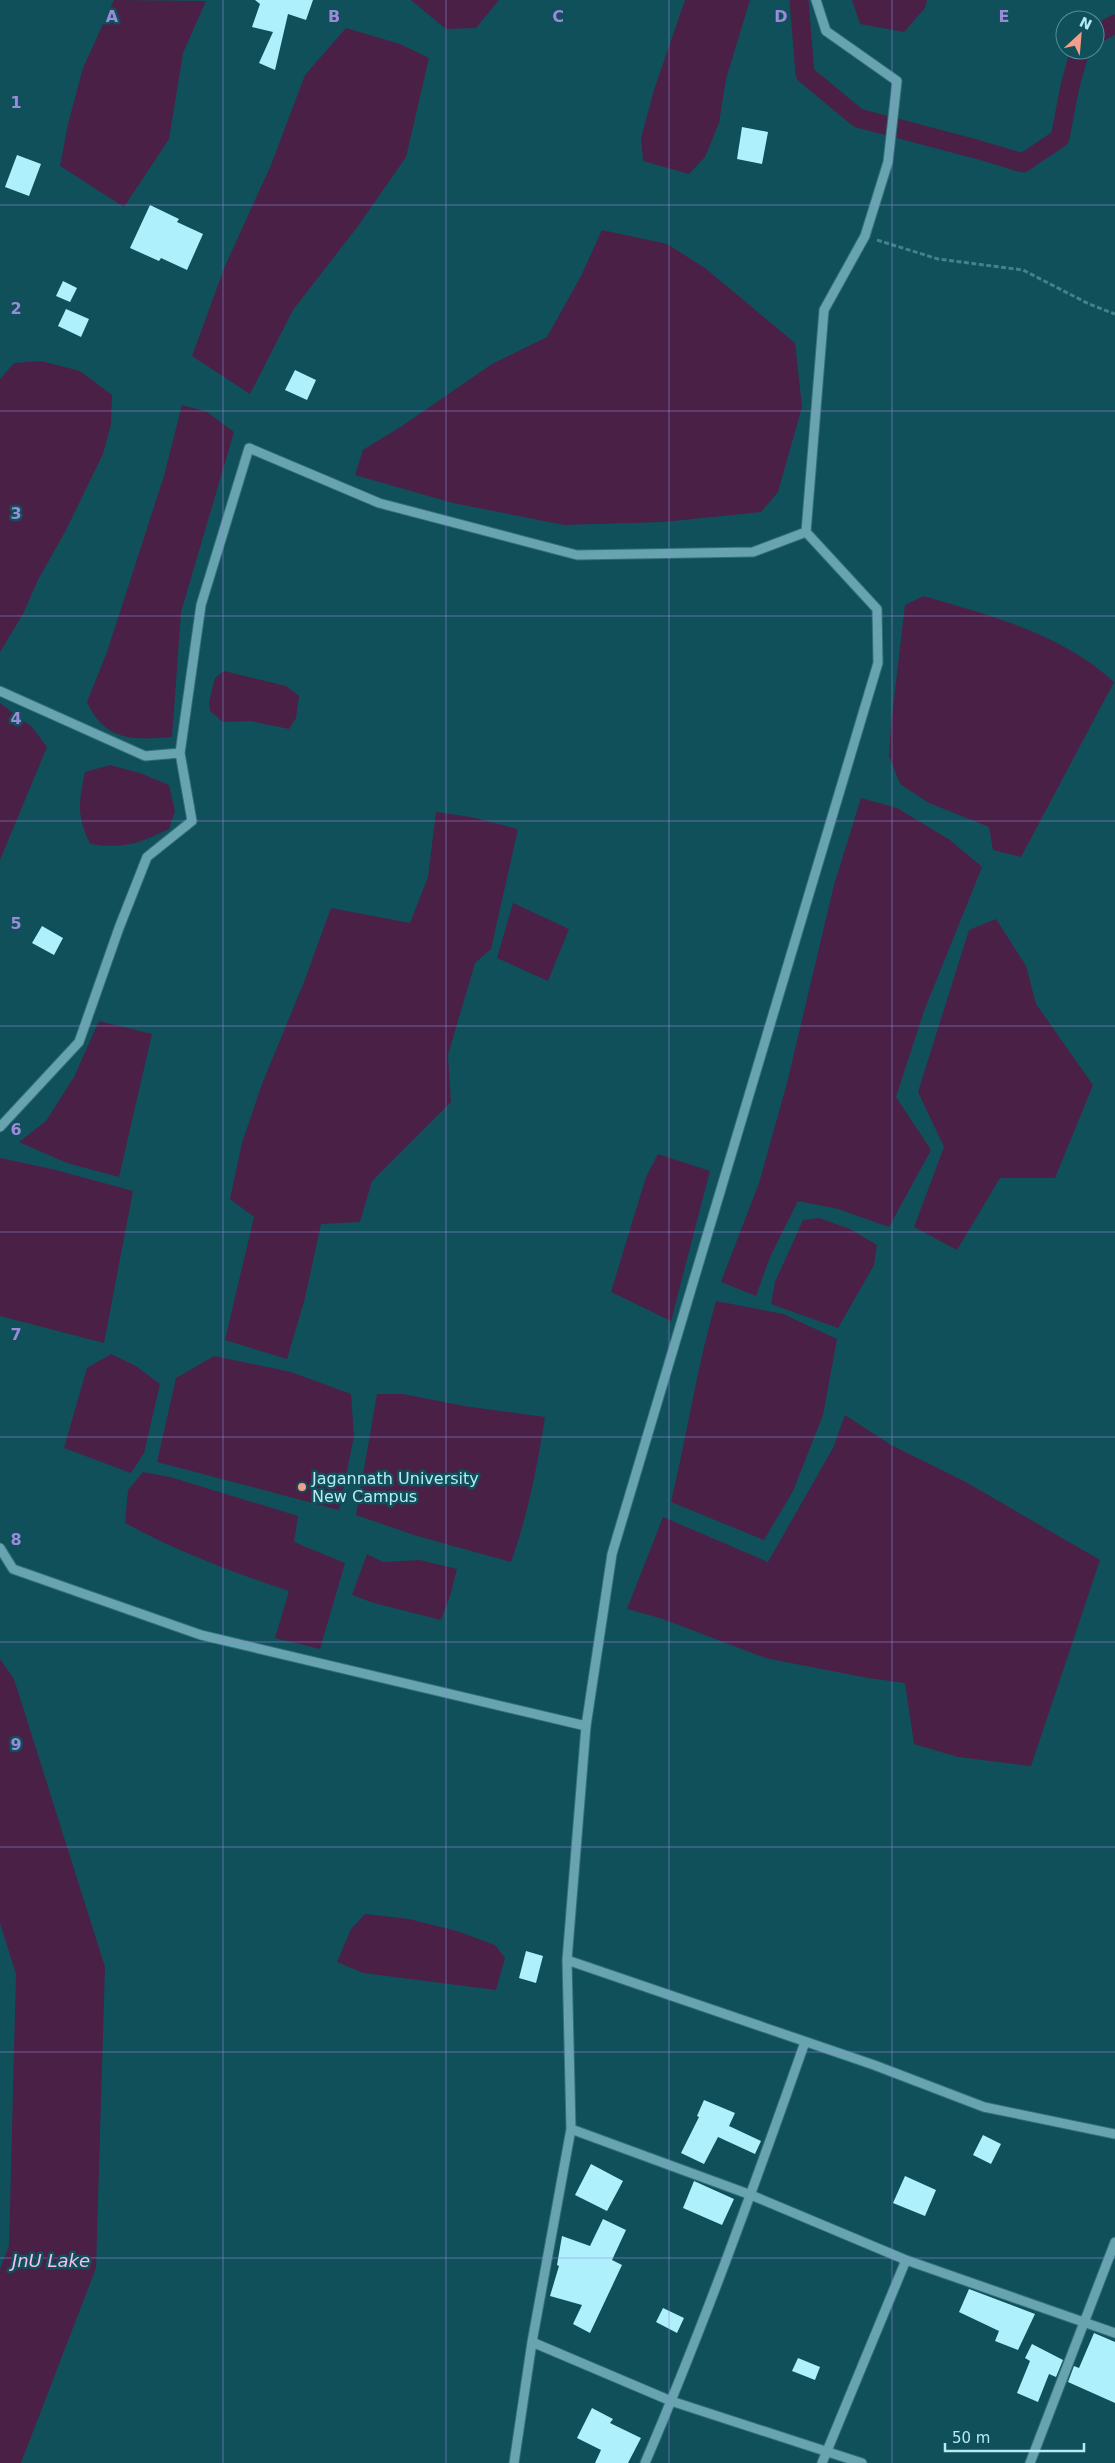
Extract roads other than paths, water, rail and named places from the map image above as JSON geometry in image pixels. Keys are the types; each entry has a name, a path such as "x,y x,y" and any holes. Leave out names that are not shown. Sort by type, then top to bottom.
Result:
{"street":[{"path":"514,2463 532,2342 571,2129 567,1960 586,1726 612,1554 878,663 877,610 806,532 824,310 865,236 888,162 897,81 826,31 816,0"},
{"path":"0,1127 79,1042 119,928 147,857 192,821 180,754 201,605 249,448 379,504 577,555 753,552 806,532"},
{"path":"0,691 145,756 180,754"},
{"path":"0,1548 13,1569 202,1635 586,1726"},
{"path":"567,1960 874,2065 984,2107 1115,2134"},
{"path":"645,2463 672,2401 751,2195 805,2042"},
{"path":"571,2129 751,2195 906,2260 1115,2332"},
{"path":"1030,2463 1115,2242"},
{"path":"822,2463 906,2260"},
{"path":"532,2342 672,2401 862,2463"}],"water":[{"path":"114,0 206,1 183,53 169,139 124,207 60,166 68,124 83,68"},
{"path":"411,0 499,0 476,28 446,29"},
{"path":"685,0 750,0 726,79 719,123 705,157 689,174 643,161 641,138 654,90"},
{"path":"852,0 927,0 925,8 904,32 860,24"},
{"path":"346,28 400,44 429,58 406,157 358,226 293,310 250,394 192,356 225,266 271,165 305,75"},
{"path":"602,230 667,244 705,268 795,343 802,407 778,492 761,512 663,522 564,525 453,503 355,475 363,450 402,426 492,364 547,337 581,276"},
{"path":"41,361 80,371 112,395 111,424 103,454 66,530 38,580 23,614 0,652 0,379 14,363"},
{"path":"182,405 207,412 234,432 181,612 172,737 133,738 122,736 103,725 94,715 87,702 107,652 164,476"},
{"path":"923,596 1024,628 1072,651 1094,665 1114,682 1021,857 993,850 989,827 929,803 900,784 889,756 905,605"},
{"path":"224,671 286,686 299,696 296,718 289,729 250,721 223,722 210,711 209,702 215,678"},
{"path":"0,703 32,727 47,747 0,860"},
{"path":"110,765 140,773 169,785 175,811 169,829 131,844 113,846 90,844 82,824 80,808 85,772"},
{"path":"861,798 897,808 950,840 982,867 924,1011 896,1097 931,1150 889,1227 838,1209 798,1201 770,1257 756,1296 721,1282 759,1183 787,1083 834,885"},
{"path":"436,812 471,817 518,829 491,949 475,963 448,1055 451,1102 372,1181 360,1222 321,1224 305,1298 287,1359 225,1340 254,1217 230,1199 242,1143 262,1084 304,982 331,908 410,923 428,877"},
{"path":"513,903 569,929 548,981 497,958"},
{"path":"996,919 1026,966 1036,1004 1093,1085 1055,1178 1000,1178 957,1250 914,1227 944,1147 918,1092 969,930"},
{"path":"99,1021 152,1034 119,1177 67,1163 19,1142 46,1121 74,1077"},
{"path":"658,1154 710,1171 671,1321 611,1292 646,1177"},
{"path":"0,1158 52,1169 133,1191 104,1343 0,1316"},
{"path":"819,1218 850,1229 877,1245 874,1265 838,1328 771,1304 775,1282 803,1220"},
{"path":"716,1301 783,1314 837,1339 823,1415 793,1491 764,1540 671,1502 703,1351"},
{"path":"111,1354 136,1366 160,1384 144,1453 131,1473 64,1448 87,1368"},
{"path":"214,1356 291,1372 351,1394 354,1436 339,1510 157,1462 176,1378"},
{"path":"377,1394 403,1394 464,1406 545,1417 531,1491 511,1562 417,1536 356,1515"},
{"path":"845,1415 891,1445 964,1481 1100,1560 1031,1766 958,1757 914,1744 905,1683 868,1678 765,1658 660,1618 627,1609 663,1517 768,1562 833,1448"},
{"path":"143,1472 170,1477 298,1516 294,1542 345,1563 320,1649 275,1638 289,1591 206,1561 125,1523 128,1490"},
{"path":"367,1554 383,1562 420,1560 457,1569 441,1620 374,1603 352,1595"},
{"name":"JnU Lake","path":"0,1659 14,1679 105,1967 96,2268 21,2463 0,2463 0,2269 9,2246 16,1974 0,1923"},
{"path":"365,1914 409,1919 457,1931 495,1945 505,1958 496,1990 363,1973 337,1962 351,1929"}],"waterway":[{"path":"799,0 805,74 858,118 1023,163 1060,138 1077,60"},
{"path":"1105,30 1115,24"}],"place":[{"name":"Jagannath University New Campus","path":"302,1487"}]}
